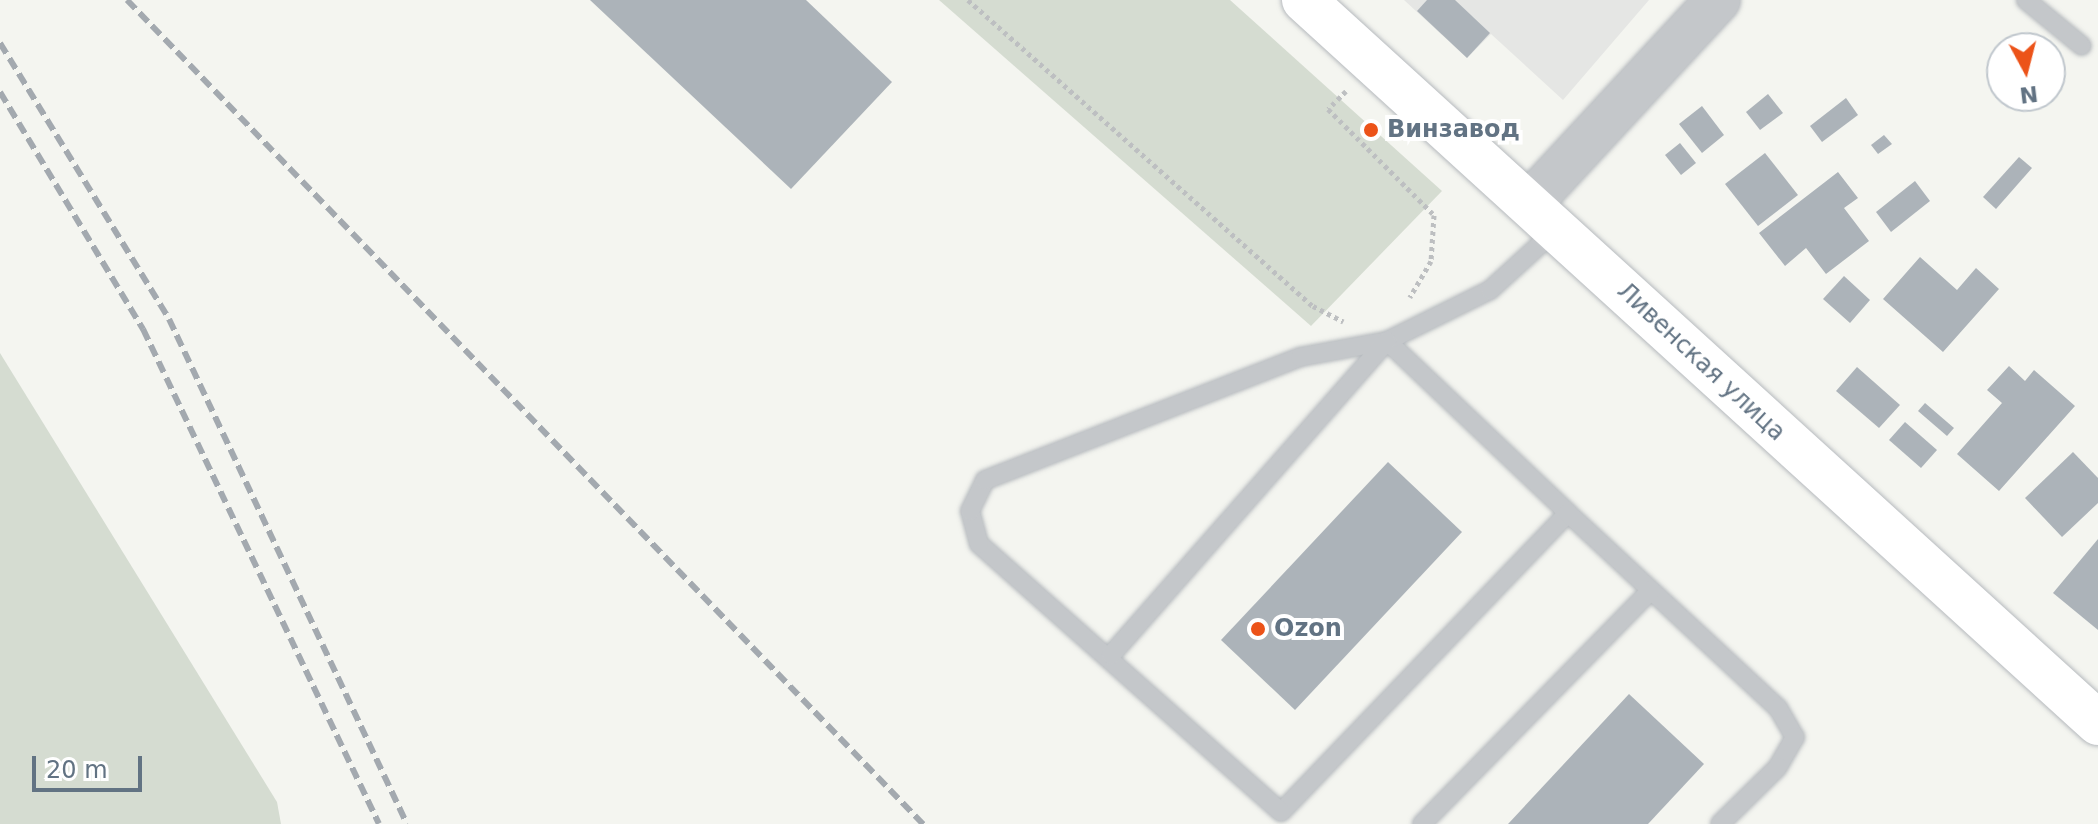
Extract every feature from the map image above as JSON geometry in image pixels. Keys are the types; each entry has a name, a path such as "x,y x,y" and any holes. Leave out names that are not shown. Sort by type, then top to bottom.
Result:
{"main road":[{"name":"Ливенская улица","path":"1304,0 2098,723"}],"street":[{"path":"1543,216 1718,0"}],"lane":[{"path":"2026,0 2082,46"},
{"path":"1543,216 1490,290 1387,341 1300,357 985,480 970,511 979,544 1111,655 1288,818 1568,513"},
{"path":"1387,341 1778,708 1795,737 1778,767 1720,824"},
{"path":"1111,655 1387,341"},
{"path":"1422,824 1651,590"}],"path":[{"path":"968,0 1313,306"},
{"path":"1373,62 1328,109 1434,215 1431,261 1387,341"}],"shaded area":[{"path":"939,0 1230,0 1442,191 1311,326"},
{"path":"1404,0 1649,0 1563,100 1491,34 1467,58"},
{"path":"0,353 277,802 281,824 0,824"}],"building":[{"path":"590,0 806,0 892,82 791,189"},
{"path":"1427,0 1455,0 1490,33 1467,58 1417,11"},
{"path":"1768,94 1783,113 1760,130 1746,112"},
{"path":"1846,98 1858,115 1822,142 1810,126"},
{"path":"1702,106 1724,135 1702,153 1679,124"},
{"path":"1884,135 1892,144 1878,154 1871,145"},
{"path":"1680,143 1696,163 1681,175 1665,155"},
{"path":"1765,153 1798,195 1758,226 1725,184"},
{"path":"2019,157 2032,168 1996,209 1983,197"},
{"path":"1838,172 1858,198 1844,208 1869,241 1826,274 1806,248 1785,266 1759,233"},
{"path":"1915,181 1930,201 1891,232 1876,212"},
{"path":"1920,257 1957,290 1976,268 1999,289 1943,352 1883,299"},
{"path":"1844,276 1870,300 1850,323 1823,299"},
{"path":"2009,366 2025,381 2034,370 2075,406 1999,491 1957,454 2002,403 1987,390"},
{"path":"1857,367 1900,405 1879,428 1836,391"},
{"path":"1925,403 1954,428 1947,436 1918,411"},
{"path":"1905,422 1937,450 1921,468 1889,440"},
{"path":"2073,452 2098,478 2098,503 2062,537 2025,498"},
{"path":"1388,462 1462,532 1295,710 1221,640"},
{"path":"2098,539 2098,630 2053,593"},
{"path":"1629,694 1704,764 1648,824 1508,824"}],"railway":[{"path":"127,0 923,824"},
{"path":"0,43 169,319 407,824"},
{"path":"0,92 143,329 379,824"}],"place":[{"name":"Винзавод","path":"1371,130"},
{"name":"Ozon","path":"1258,629"}]}
